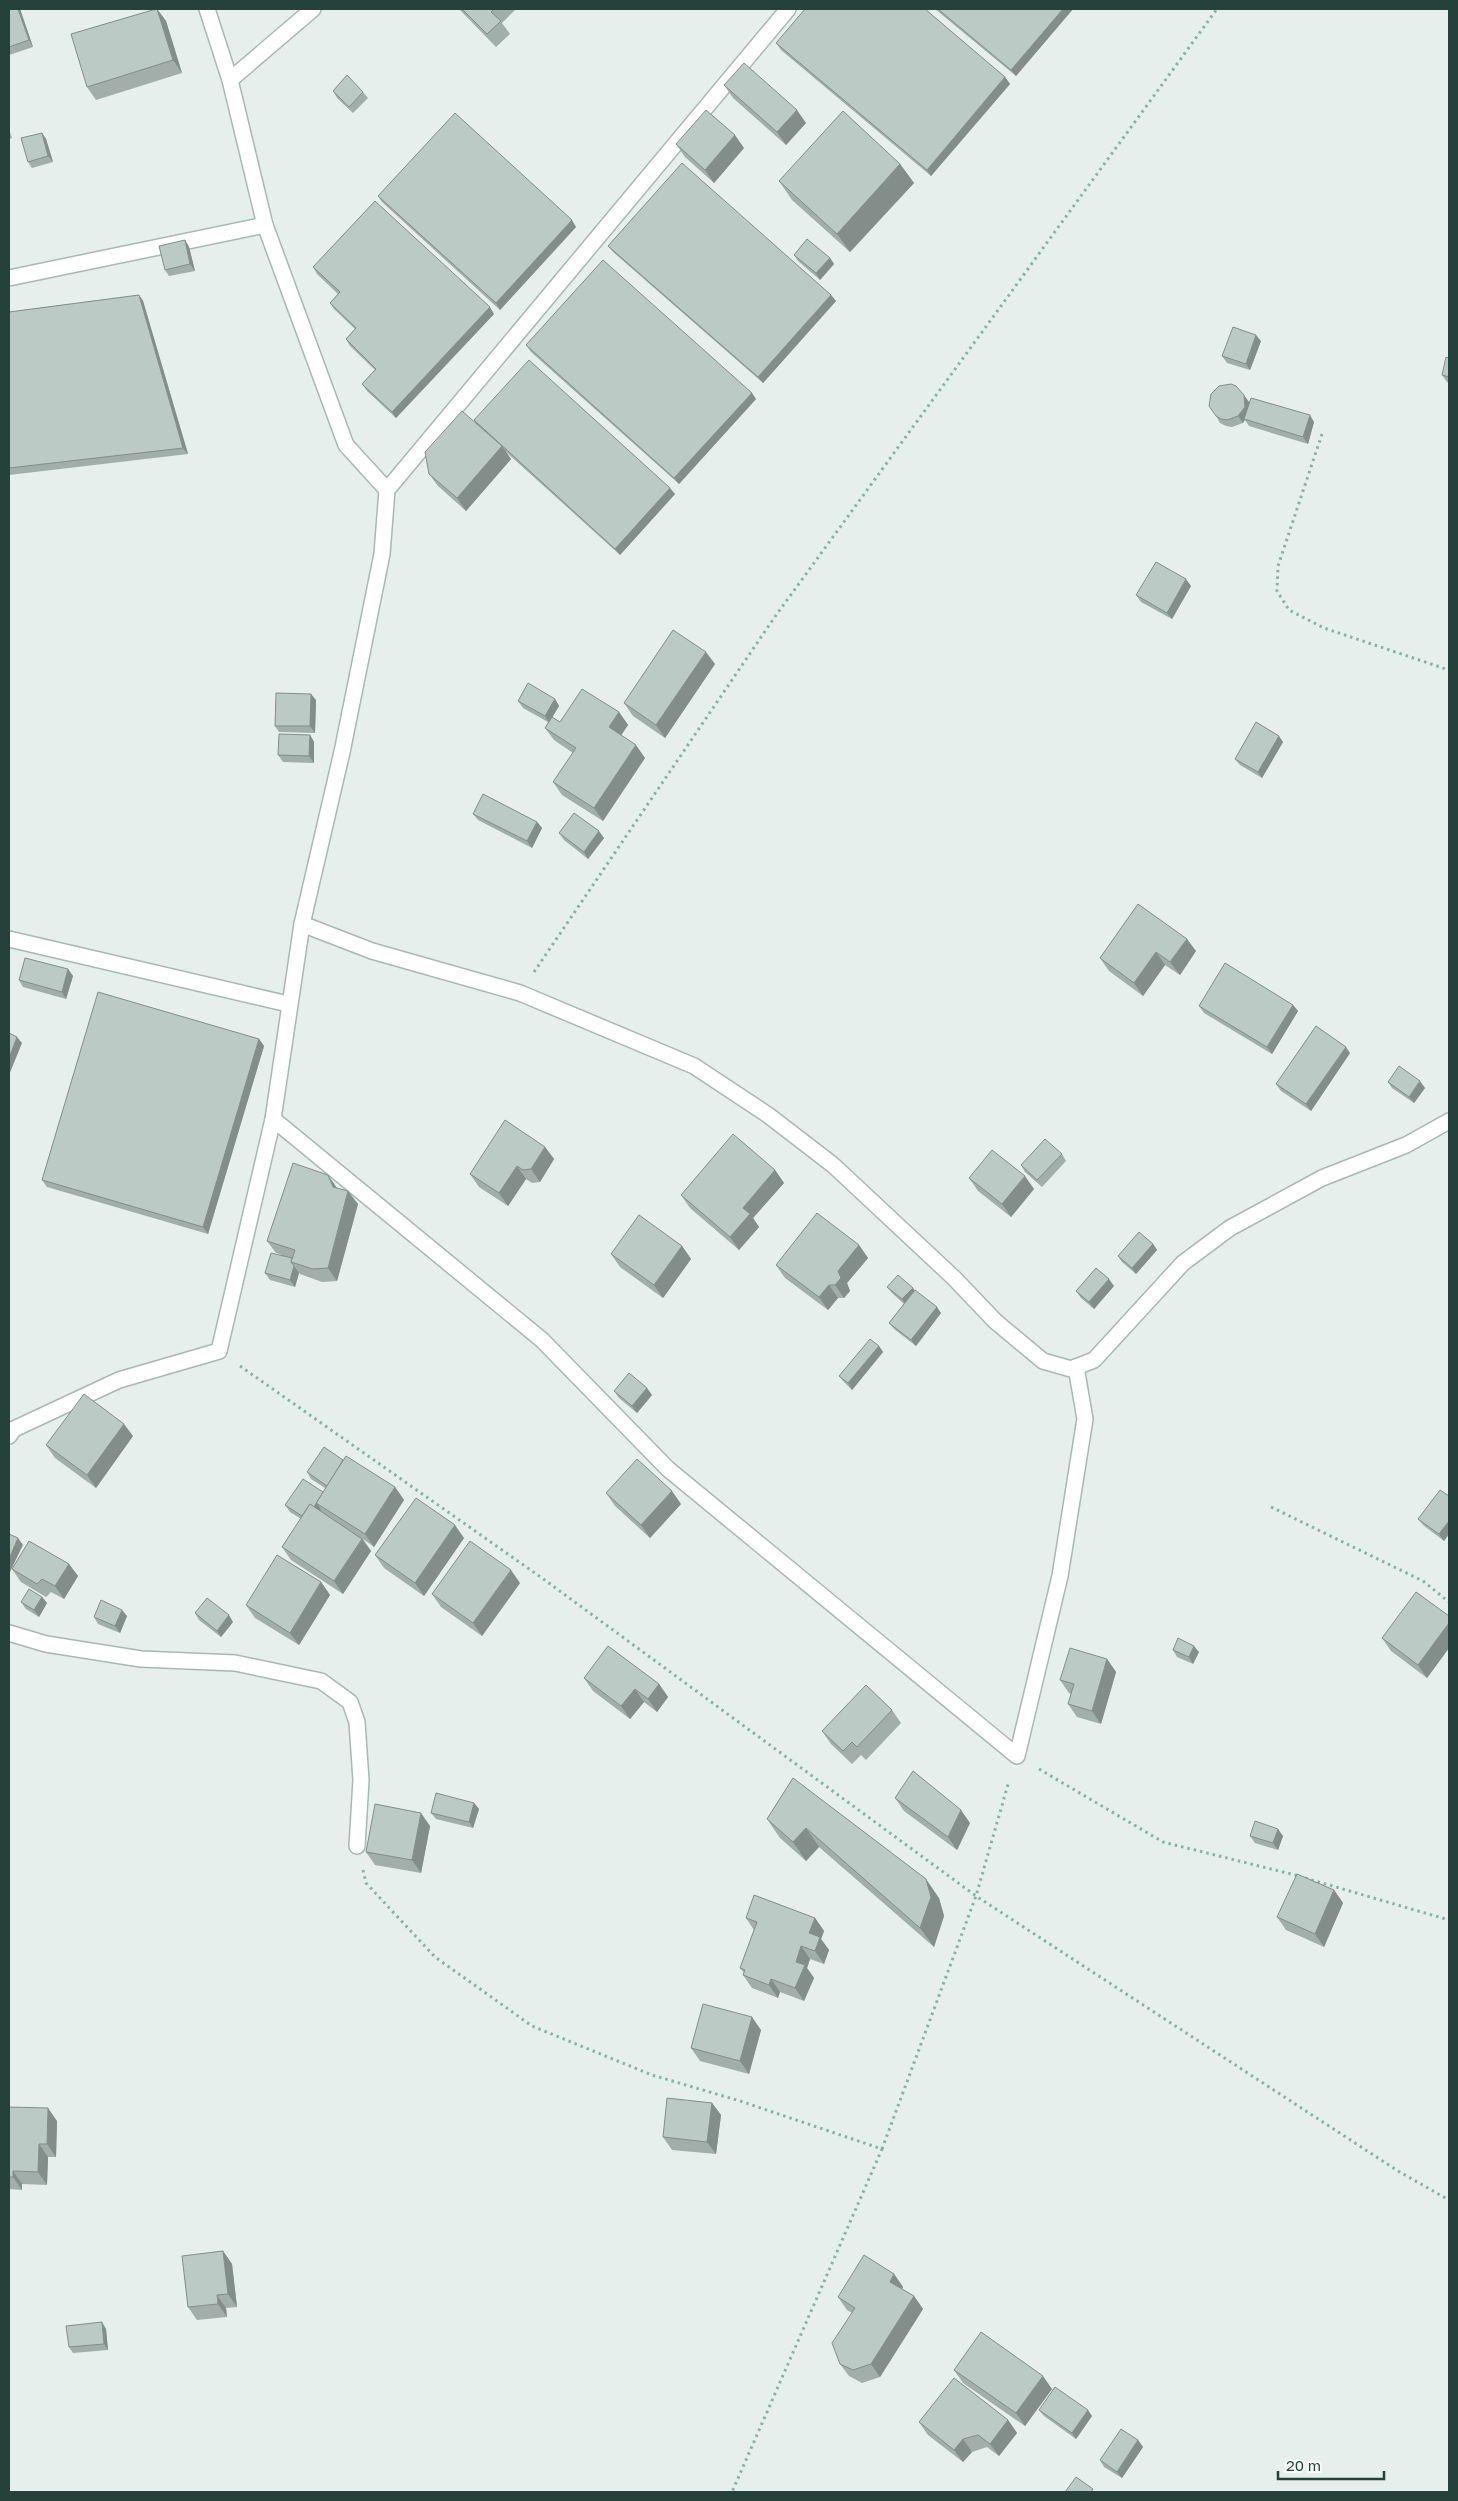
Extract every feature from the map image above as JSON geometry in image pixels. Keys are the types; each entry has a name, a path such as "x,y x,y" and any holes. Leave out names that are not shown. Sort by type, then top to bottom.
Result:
{"street":[{"path":"207,9 230,80 265,224 346,445 387,490"},
{"path":"230,80 313,9"},
{"path":"9,1436 14,1429 119,1380 219,1351 273,1119 288,1004 302,924 342,752 382,554 387,490 788,9"},
{"path":"9,278 265,224"},
{"path":"302,924 372,951 520,993 694,1066 768,1115 833,1165 954,1278 995,1320 1043,1361 1071,1368 1094,1360 1183,1263 1230,1228 1322,1178 1406,1145 1449,1121"},
{"path":"9,939 288,1004"},
{"path":"273,1119 542,1340 668,1469 1016,1756 1060,1576 1084,1429 1085,1419 1076,1367"},
{"path":"9,1633 46,1644 141,1660 235,1663 321,1681 350,1702 357,1722 361,1780 357,1846"}],"path":[{"path":"520,993 774,618 1217,9"},
{"path":"1322,434 1278,566 1277,591 1289,610 1324,628 1449,670"},
{"path":"219,1351 542,1578 976,1896 1398,2171 1449,2200"},
{"path":"1271,1507 1423,1580 1449,1602"},
{"path":"732,2492 882,2149 976,1896 1016,1756 1163,1842 1326,1883 1449,1920"},
{"path":"357,1846 366,1883 435,1957 532,2026 652,2075 740,2101 882,2149"}],"building":[{"path":"9,9 18,9 29,40 9,47"},
{"path":"157,9 173,60 87,87 71,34"},
{"path":"462,9 494,9 491,12 501,21 487,34"},
{"path":"805,9 925,9 1005,77 927,170 776,43"},
{"path":"938,9 1063,9 1011,70"},
{"path":"744,63 797,110 777,132 724,85"},
{"path":"347,75 363,92 349,107 333,91"},
{"path":"706,110 735,135 705,170 676,144"},
{"path":"843,111 900,164 837,234 779,181"},
{"path":"455,113 572,220 496,303 378,196"},
{"path":"42,133 48,156 28,162 21,138"},
{"path":"682,163 831,295 758,377 608,246"},
{"path":"375,201 490,307 392,412 362,384 376,369 346,339 356,328 330,303 340,292 313,267"},
{"path":"807,239 830,258 816,273 794,255"},
{"path":"185,240 190,264 165,270 159,246"},
{"path":"603,260 752,393 674,478 526,345"},
{"path":"139,295 183,448 9,468 9,312"},
{"path":"1233,327 1256,335 1246,364 1222,356"},
{"path":"1446,357 1449,358 1449,377 1442,375"},
{"path":"529,360 670,488 615,549 474,420"},
{"path":"1231,384 1236,386 1244,395 1245,407 1238,416 1227,420 1221,419 1216,416 1209,406 1211,394 1219,386"},
{"path":"1251,398 1310,415 1303,437 1244,419"},
{"path":"462,411 502,446 457,498 429,474 425,452"},
{"path":"1156,562 1186,579 1167,613 1136,595"},
{"path":"673,630 706,652 656,725 624,703"},
{"path":"528,683 555,699 545,716 518,701"},
{"path":"582,689 619,712 609,727 636,745 594,808 553,782 576,748 545,728 552,717 560,722"},
{"path":"276,693 311,694 310,726 275,726"},
{"path":"1256,722 1279,736 1258,772 1235,759"},
{"path":"279,734 310,735 309,756 278,755"},
{"path":"483,794 537,822 527,841 473,814"},
{"path":"574,813 599,831 584,852 559,833"},
{"path":"1138,904 1187,939 1170,962 1156,952 1134,983 1100,958"},
{"path":"25,958 68,969 62,992 19,980"},
{"path":"1225,963 1293,1005 1267,1047 1199,1006"},
{"path":"98,992 259,1039 203,1227 42,1180"},
{"path":"1316,1026 1346,1047 1306,1104 1276,1084"},
{"path":"9,1033 17,1037 9,1058"},
{"path":"1399,1066 1420,1081 1409,1097 1388,1082"},
{"path":"505,1120 545,1147 531,1169 523,1170 517,1166 499,1193 470,1174"},
{"path":"733,1134 775,1170 743,1208 750,1214 730,1237 681,1195"},
{"path":"1045,1139 1062,1154 1037,1180 1021,1165"},
{"path":"992,1150 1025,1176 1002,1204 969,1178"},
{"path":"293,1163 328,1175 333,1187 348,1191 328,1268 313,1269 291,1262 295,1250 267,1241"},
{"path":"817,1213 859,1245 838,1271 841,1278 835,1285 829,1285 819,1297 776,1265"},
{"path":"639,1215 682,1246 654,1285 611,1254"},
{"path":"1139,1232 1153,1244 1132,1268 1118,1256"},
{"path":"271,1253 292,1258 291,1262 294,1266 290,1280 265,1273"},
{"path":"1096,1268 1109,1279 1089,1302 1076,1291"},
{"path":"898,1275 913,1288 902,1299 887,1287"},
{"path":"915,1290 937,1307 911,1340 889,1323"},
{"path":"870,1339 879,1346 848,1383 839,1376"},
{"path":"629,1373 647,1388 632,1406 614,1391"},
{"path":"84,1394 124,1424 87,1475 46,1445"},
{"path":"324,1447 343,1460 327,1486 307,1472"},
{"path":"346,1456 395,1487 365,1534 316,1503"},
{"path":"637,1459 672,1491 641,1525 606,1493"},
{"path":"303,1479 323,1492 314,1507 310,1504 302,1516 285,1505"},
{"path":"1440,1490 1449,1496 1449,1521 1439,1534 1418,1519"},
{"path":"416,1498 455,1525 415,1583 375,1555"},
{"path":"310,1504 362,1539 334,1581 282,1547"},
{"path":"9,1534 18,1538 9,1559"},
{"path":"29,1541 69,1564 55,1586 42,1579 37,1584 12,1569"},
{"path":"470,1541 511,1570 473,1623 432,1594"},
{"path":"277,1555 321,1582 290,1633 246,1605"},
{"path":"29,1589 42,1597 34,1610 21,1602"},
{"path":"1416,1592 1449,1616 1449,1623 1418,1665 1382,1638"},
{"path":"207,1598 229,1615 217,1631 195,1613"},
{"path":"101,1600 122,1610 115,1626 94,1617"},
{"path":"1178,1638 1194,1646 1189,1657 1173,1650"},
{"path":"608,1646 659,1684 648,1699 635,1689 621,1706 584,1678"},
{"path":"1070,1648 1107,1659 1092,1711 1068,1704 1074,1684 1060,1680"},
{"path":"866,1685 892,1710 857,1747 852,1742 843,1751 822,1731"},
{"path":"913,1771 961,1810 948,1837 895,1798"},
{"path":"793,1778 926,1879 931,1897 920,1928 806,1828 793,1842 767,1819"},
{"path":"436,1793 474,1803 469,1822 431,1813"},
{"path":"375,1804 421,1813 412,1860 366,1852"},
{"path":"1255,1821 1278,1829 1273,1843 1250,1836"},
{"path":"1297,1874 1334,1890 1315,1934 1277,1917"},
{"path":"754,1895 815,1918 809,1933 820,1937 815,1951 801,1946 796,1962 805,1965 795,1988 771,1979 769,1985 743,1975 745,1970 740,1968 757,1922 746,1918"},
{"path":"703,2004 752,2017 740,2061 691,2048"},
{"path":"667,2098 712,2103 707,2142 663,2137"},
{"path":"9,2107 48,2108 47,2144 39,2144 38,2172 13,2171 13,2177 9,2177"},
{"path":"223,2251 228,2294 217,2295 218,2304 188,2307 182,2256"},
{"path":"864,2255 894,2274 890,2282 914,2296 871,2364 853,2370 840,2364 832,2343 855,2308 838,2297"},
{"path":"102,2322 104,2344 69,2347 66,2326"},
{"path":"981,2332 1043,2376 1016,2413 954,2370"},
{"path":"954,2378 1008,2420 990,2444 978,2435 963,2439 954,2450 919,2422"},
{"path":"1055,2387 1088,2410 1072,2433 1039,2410"},
{"path":"1121,2429 1138,2440 1117,2472 1100,2460"},
{"path":"1076,2477 1093,2489 1091,2492 1065,2492"}]}
